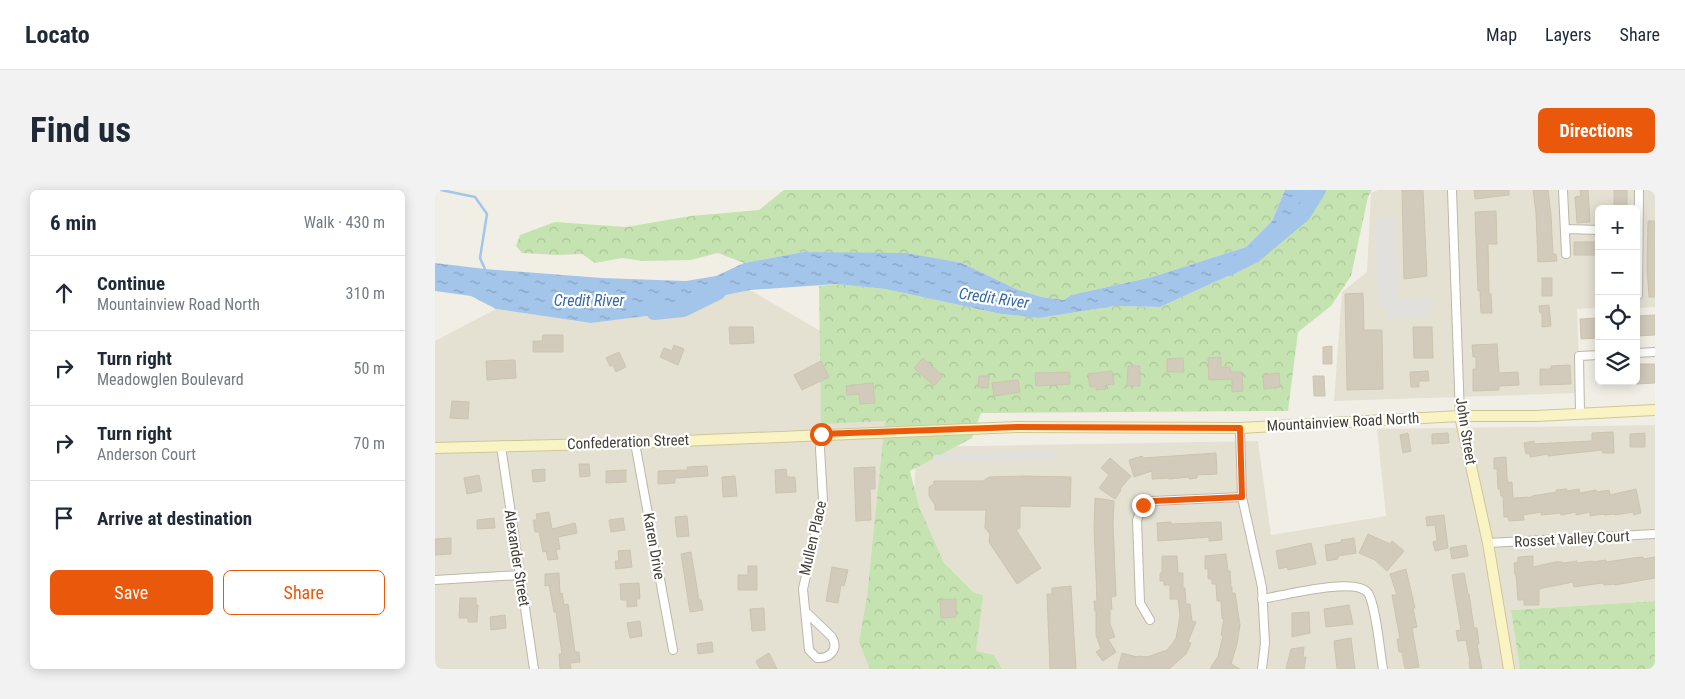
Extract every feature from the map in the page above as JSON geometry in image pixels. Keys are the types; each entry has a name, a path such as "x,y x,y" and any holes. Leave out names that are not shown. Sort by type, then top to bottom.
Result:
{"main road":[{"name":"Mountainview Road North","path":"821,434 1017,427 1240,428 1460,416 1655,410"},
{"name":"John Street","path":"1460,416 1488,543 1509,669"},
{"name":"Confederation Street","path":"435,448 635,443 821,434"}],"street":[{"name":"John Street","path":"1451,190 1460,416"},
{"path":"1563,190 1566,254"},
{"path":"1638,205 1639,190"},
{"path":"1566,229 1595,230"},
{"path":"1640,353 1655,352"},
{"path":"1580,413 1579,356 1595,355"},
{"path":"1240,428 1242,497 1262,587 1265,643 1262,669"},
{"name":"Mullen Place","path":"806,612 835,642 835,648 828,656 817,658 809,650 803,589 804,577 823,500 821,434"},
{"name":"Karen Drive","path":"635,443 673,650"},
{"name":"Alexander Street","path":"501,446 534,669"},
{"path":"1150,620 1140,603 1137,520 1143,505 1152,501 1242,497"},
{"name":"Rosset Valley Court","path":"1488,543 1655,534"},
{"path":"435,580 520,575"},
{"path":"1262,599 1337,585 1360,587 1367,592 1372,604 1383,669"}],"shaded area":[{"path":"1378,190 1655,190 1655,307 1640,308 1640,205 1595,205 1595,308 1577,309 1580,393 1334,401 1342,292 1367,272 1371,193"},
{"path":"1395,216 1398,299 1431,298 1432,317 1387,319 1387,308 1379,308 1375,217"},
{"path":"750,290 841,343 891,393 884,669 435,669 435,341 496,309 591,323 663,314 702,300"},
{"path":"1655,425 1655,601 1511,610 1520,669 933,669 908,580 917,447 1258,441 1271,535 1386,516 1377,429"},
{"path":"1055,451 1055,459 934,462 933,455"}],"green space":[{"path":"784,190 1285,190 1272,221 1246,247 1152,277 1071,295 1064,300 1042,297 1016,289 962,263 803,252 744,263 718,253 690,260 643,261 622,258 595,263 582,254 522,253 516,246 520,235 555,222 626,227 691,216 759,210"},
{"path":"1309,190 1372,190 1368,197 1351,276 1331,306 1298,332 1288,411 981,413 972,438 910,471 919,507 944,563 974,593 983,595 976,651 994,655 1002,669 870,669 859,642 867,597 885,421 821,424 819,286 836,284 885,289 1001,314 1039,318 1115,306 1160,307 1228,276"},
{"path":"1655,601 1655,669 1520,669 1511,610"}],"water":[{"name":"Credit River","path":"1285,190 1309,190 1293,215 1228,276 1160,307 1115,306 1039,318 1001,314 885,289 836,284 750,290 702,300 663,314 591,323 496,309 471,296 435,291 435,263 485,269 602,278 686,281 716,276 744,263 803,252 906,253 962,263 1016,289 1042,297 1064,300 1071,295 1152,277 1246,247 1272,221"}],"building":[{"path":"1402,190 1423,190 1427,276 1404,279"},
{"path":"1474,190 1509,190 1509,195 1475,199"},
{"path":"1533,190 1548,190 1553,254 1556,254 1557,261 1538,262"},
{"path":"1580,190 1588,190 1590,222 1577,223 1575,197 1581,196"},
{"path":"1614,190 1627,190 1627,205 1614,205"},
{"path":"1496,211 1497,244 1488,244 1489,294 1491,294 1492,313 1481,313 1480,291 1478,291 1475,212"},
{"path":"1648,221 1655,221 1655,297 1649,297 1647,269"},
{"path":"1574,242 1595,242 1595,255 1574,255"},
{"path":"1542,278 1552,278 1552,296 1542,296"},
{"path":"1363,293 1364,330 1382,330 1383,389 1347,390 1345,294"},
{"path":"1549,305 1551,326 1542,327 1542,313 1540,313 1539,306"},
{"path":"1655,315 1655,335 1640,336 1640,316"},
{"path":"1595,318 1595,338 1581,339 1580,319"},
{"path":"729,327 753,327 754,343 730,344"},
{"path":"1413,327 1432,327 1433,358 1414,358"},
{"path":"543,335 563,335 563,352 533,352 533,341 542,341"},
{"path":"1497,344 1499,373 1518,372 1519,385 1499,386 1499,390 1473,391 1473,369 1476,369 1476,357 1473,357 1472,345"},
{"path":"674,345 684,349 678,365 660,357 664,348 672,351"},
{"path":"1332,346 1332,364 1323,364 1323,347"},
{"path":"619,352 626,367 616,372 613,365 610,366 606,358"},
{"path":"1221,357 1221,367 1230,367 1231,372 1242,372 1243,391 1232,392 1232,379 1209,380 1208,358"},
{"path":"923,358 943,376 934,386 914,368"},
{"path":"1183,358 1184,372 1167,372 1167,359"},
{"path":"515,360 516,378 487,380 486,361"},
{"path":"821,361 829,377 802,390 794,375"},
{"path":"1640,364 1655,364 1655,383 1640,384"},
{"path":"1570,365 1571,384 1540,385 1540,369 1551,369 1551,366"},
{"path":"1128,366 1140,366 1140,386 1127,386"},
{"path":"1112,371 1114,384 1105,385 1106,389 1096,390 1096,386 1090,387 1088,374"},
{"path":"1428,371 1429,381 1419,381 1419,387 1411,387 1410,372"},
{"path":"1069,372 1070,384 1036,386 1035,373"},
{"path":"1279,373 1280,387 1264,389 1263,375"},
{"path":"979,376 989,376 988,388 978,387"},
{"path":"1313,376 1324,376 1325,396 1314,396"},
{"path":"1018,380 1020,392 994,396 992,383"},
{"path":"873,383 875,403 860,404 859,394 847,395 846,386"},
{"path":"452,401 469,402 468,419 450,418"},
{"path":"1613,432 1614,453 1603,453 1602,450 1530,457 1529,453 1526,454 1524,443 1534,441 1534,444 1592,441 1592,433"},
{"path":"1408,433 1411,451 1403,453 1400,435"},
{"path":"1448,433 1449,443 1432,444 1432,434"},
{"path":"1645,433 1645,447 1630,447 1630,434"},
{"path":"1216,453 1217,474 1197,475 1197,478 1189,479 1189,477 1152,479 1152,471 1134,477 1129,460 1142,456 1143,458"},
{"path":"1506,457 1507,478 1508,483 1512,482 1513,498 1532,497 1567,489 1567,491 1579,489 1580,493 1609,490 1610,495 1636,489 1641,513 1634,515 1633,512 1590,516 1590,512 1576,515 1576,512 1561,515 1560,513 1541,515 1541,512 1523,515 1524,520 1509,521 1508,517 1504,517 1503,496 1501,496 1500,489 1498,489 1497,469 1494,469 1494,458"},
{"path":"1110,458 1131,476 1120,489 1115,499 1099,488 1109,475 1101,468"},
{"path":"579,464 589,464 590,476 580,477"},
{"path":"707,466 708,476 675,478 675,483 658,484 658,471 688,470 687,467"},
{"path":"875,467 875,489 870,489 871,520 856,521 854,468"},
{"path":"545,469 545,481 533,482 532,470"},
{"path":"786,469 787,477 795,477 796,492 776,493 775,470"},
{"path":"626,470 626,482 606,483 606,471"},
{"path":"479,475 482,491 467,494 464,478"},
{"path":"735,476 737,496 723,497 722,477"},
{"path":"989,477 1071,477 1070,507 1020,506 1020,528 1016,530 1041,568 1017,584 989,542 990,534 985,528 986,510 935,510 935,505 929,496 929,487 934,484 934,481 983,481"},
{"path":"1095,498 1114,501 1116,596 1111,597 1110,624 1115,637 1108,639 1116,652 1103,661 1096,652 1101,649 1096,635 1094,601 1097,601 1094,527"},
{"path":"549,512 552,529 575,523 577,533 558,537 560,549 556,550 558,559 548,560 546,551 543,552 539,532 535,532 533,520 537,520 536,514"},
{"path":"1444,515 1448,548 1435,551 1433,542 1437,541 1435,525 1427,526 1426,517"},
{"path":"687,516 689,536 677,537 675,517"},
{"path":"494,518 495,528 477,529 477,520"},
{"path":"623,518 625,530 611,532 609,520"},
{"path":"1171,522 1171,524 1221,522 1222,540 1209,541 1209,537 1158,541 1157,523"},
{"path":"1368,534 1390,544 1392,541 1404,551 1387,571 1375,560 1359,553"},
{"path":"451,538 451,554 435,555 435,539"},
{"path":"1354,538 1356,553 1338,556 1338,559 1327,561 1325,545"},
{"path":"1311,543 1316,564 1288,570 1287,567 1279,569 1276,551"},
{"path":"1466,545 1468,556 1452,559 1450,548"},
{"path":"630,550 632,567 616,569 615,561 619,561 618,551"},
{"path":"691,552 699,600 701,600 703,610 690,612 681,554"},
{"path":"1226,554 1232,593 1235,593 1240,625 1231,664 1240,669 1210,669 1218,656 1223,636 1221,635 1224,619 1222,619 1221,601 1217,601 1216,584 1212,584 1212,579 1208,579 1208,569 1205,569 1205,556"},
{"path":"1162,556 1177,556 1178,573 1183,573 1186,604 1190,604 1192,621 1196,622 1188,642 1191,643 1186,654 1169,669 1118,669 1122,653 1137,657 1147,657 1167,650 1176,638 1180,616 1178,599 1170,599 1170,585 1164,585 1164,581 1160,581"},
{"path":"1533,556 1533,567 1555,562 1577,561 1577,563 1606,560 1606,562 1655,557 1655,578 1615,585 1604,585 1603,583 1574,587 1573,582 1539,589 1539,605 1524,605 1524,600 1518,600 1514,563 1518,562 1518,557"},
{"path":"748,566 757,566 757,590 738,590 738,575 748,575"},
{"path":"832,567 848,570 844,586 841,585 838,603 826,601"},
{"path":"1406,569 1415,608 1413,608 1417,627 1412,628 1419,667 1405,669 1402,652 1399,652 1397,639 1400,639 1392,595 1397,595 1390,574"},
{"path":"559,573 560,594 562,593 564,605 568,604 575,652 579,652 580,662 570,663 571,669 560,669 559,654 562,654 556,612 554,612 549,585 545,586 545,574"},
{"path":"1464,573 1474,628 1477,628 1479,644 1477,644 1482,669 1470,669 1466,640 1458,641 1456,631 1461,630 1452,575"},
{"path":"639,583 640,599 636,599 637,606 627,607 627,600 621,600 620,584"},
{"path":"1071,586 1076,669 1050,669 1047,594 1052,594 1052,588"},
{"path":"460,598 476,598 476,605 478,605 477,622 468,622 468,618 459,618"},
{"path":"956,599 956,617 941,618 940,600"},
{"path":"1349,605 1353,624 1326,627 1324,609"},
{"path":"764,608 765,630 752,631 750,609"},
{"path":"1309,612 1310,633 1292,637 1292,613"},
{"path":"505,615 506,628 491,630 490,617"},
{"path":"640,621 642,636 630,638 627,623"},
{"path":"1351,638 1355,669 1337,669 1334,641"},
{"path":"712,642 713,652 698,654 697,644"},
{"path":"1304,647 1303,657 1306,657 1304,669 1286,669 1291,649"},
{"path":"769,653 777,669 760,669 756,661"}],"waterway":[{"path":"441,190 475,197 487,214 480,258 485,269"},
{"name":"Credit River","path":"1228,268 1254,255 1303,214 1318,190"},
{"name":"Credit River","path":"654,312 683,309 718,292"}],"route":[{"path":"821,434 1017,427 1240,428 1242,497 1152,501 1143,505"}]}
